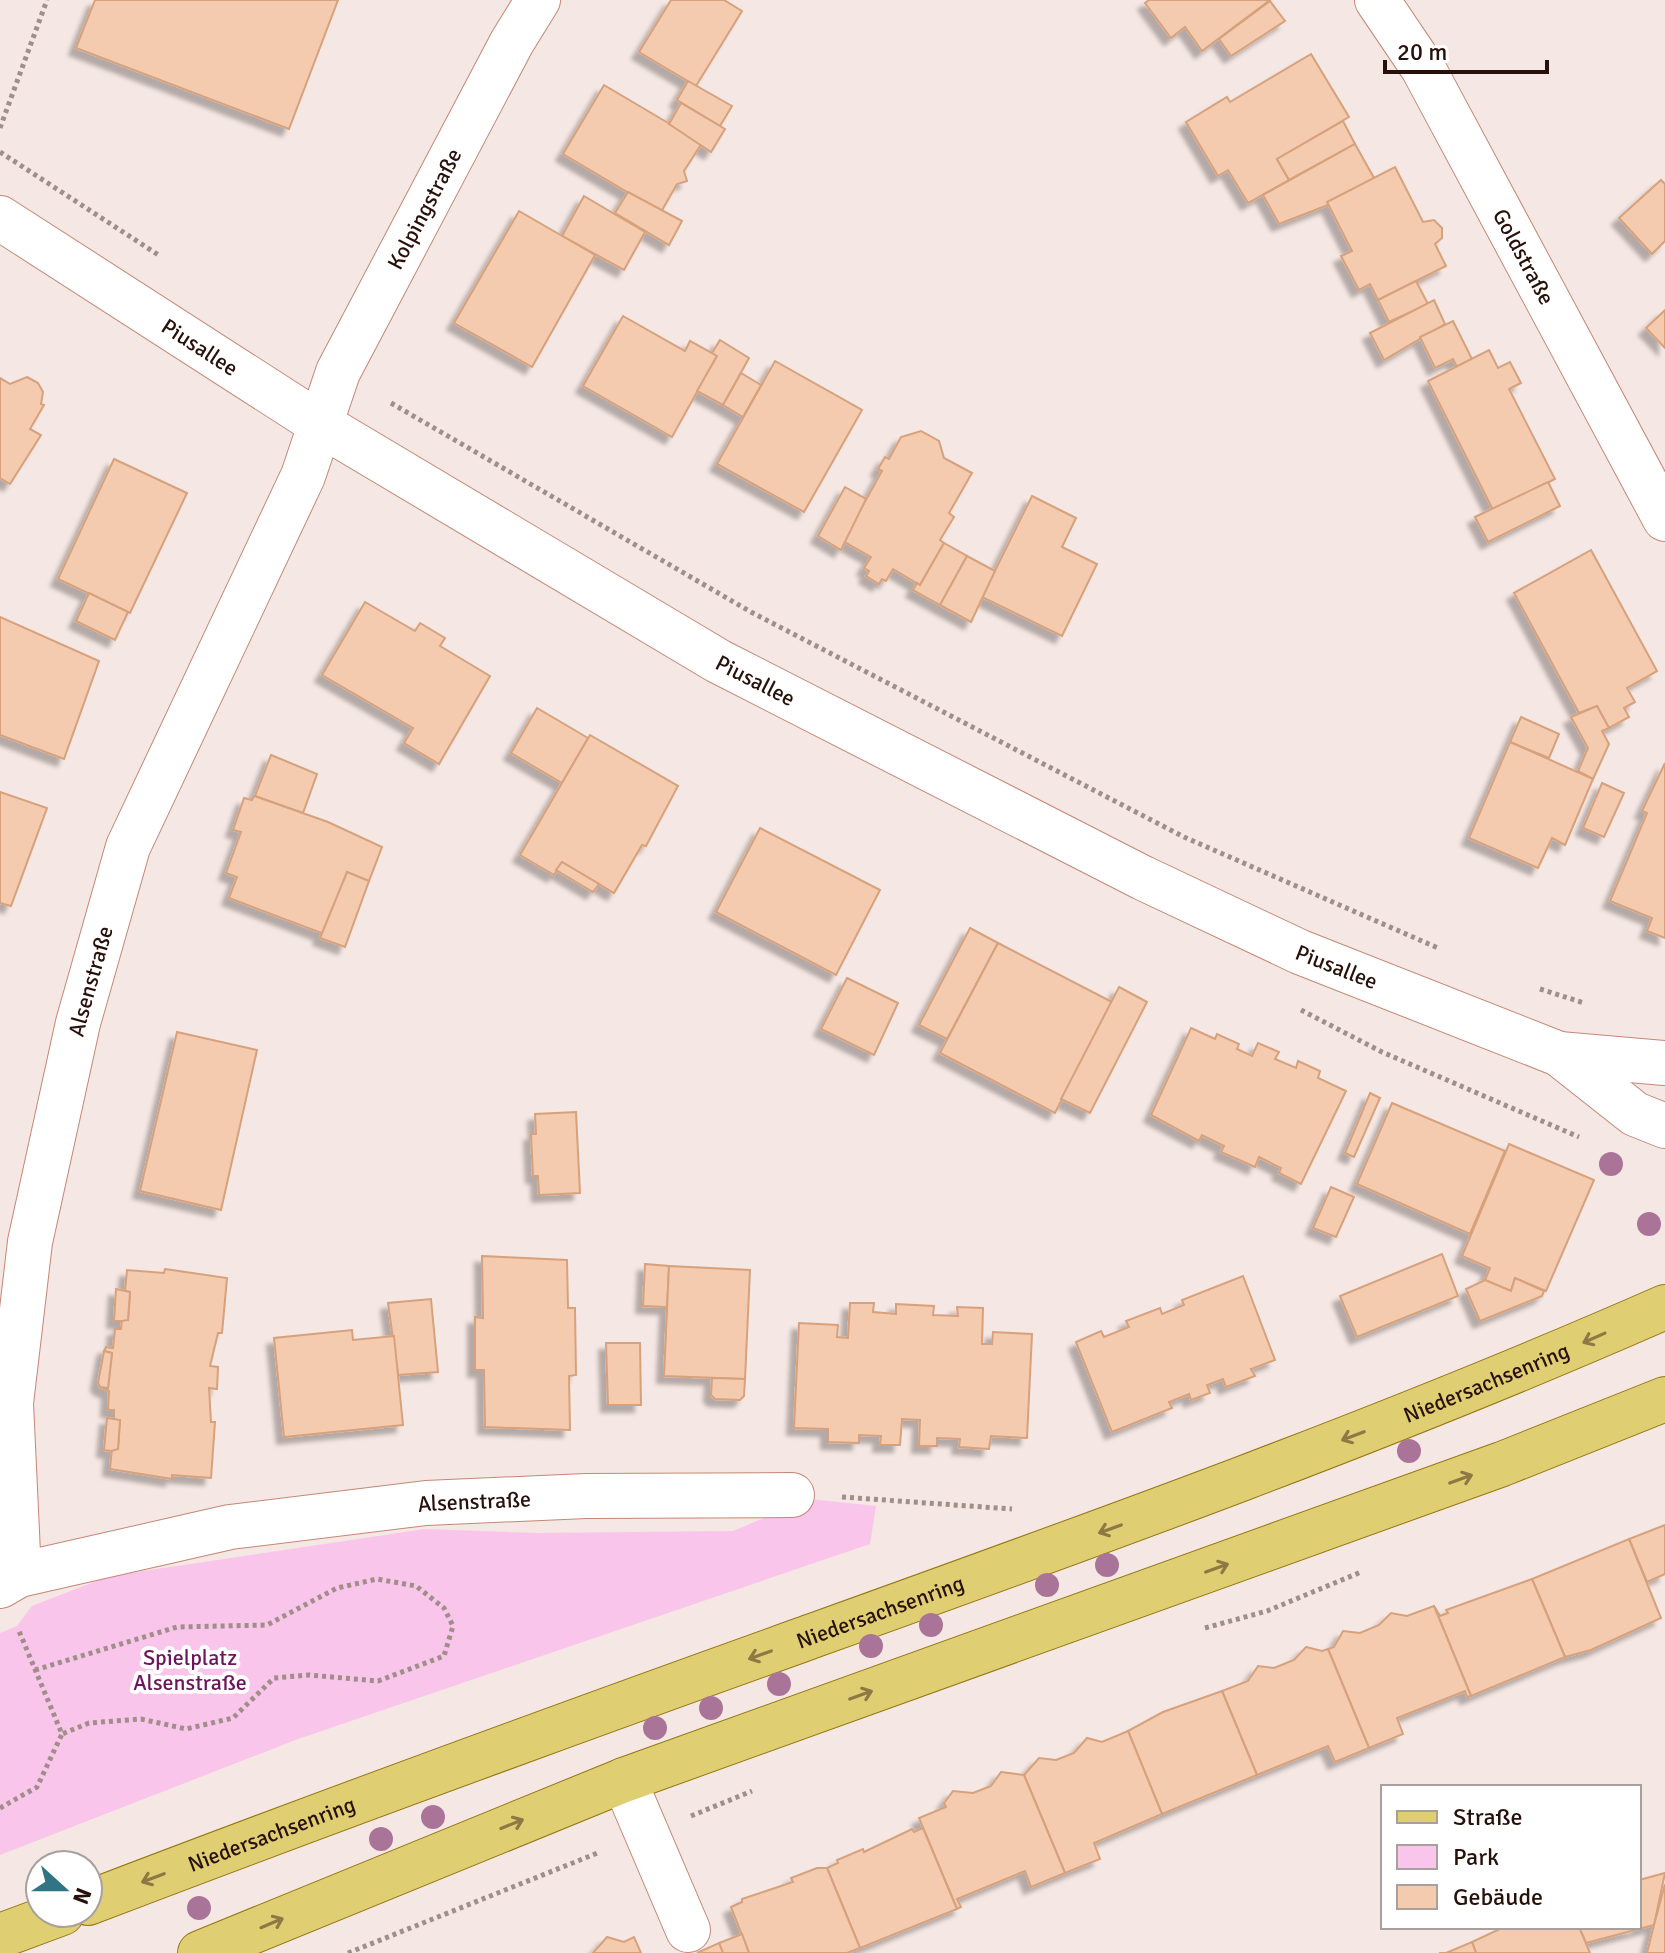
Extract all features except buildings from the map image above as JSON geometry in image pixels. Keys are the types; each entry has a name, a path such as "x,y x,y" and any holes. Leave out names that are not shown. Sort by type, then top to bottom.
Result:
{"main road":[{"name":"Niedersachsenring","path":"104,1897 382,1791 1203,1495 1507,1376 1665,1307"},
{"path":"200,1953 624,1780 1457,1481 1665,1399"},
{"path":"0,1936 24,1927"}],"street":[{"name":"Kolpingstraße","path":"320,424 338,372 512,42 538,0"},
{"name":"Goldstraße","path":"1377,0 1423,68 1665,519"},
{"name":"Piusallee","path":"0,218 320,424 718,661 1101,856 1300,952 1559,1054 1665,1063"},
{"name":"Alsenstraße","path":"320,424 303,476 128,847 78,1023 30,1242 11,1403 10,1580 230,1527 426,1503 586,1496 792,1495"},
{"name":"Piusallee","path":"1559,1054 1635,1114 1665,1126"},
{"path":"624,1780 688,1930"}],"path":[{"path":"0,128 47,0"},
{"path":"0,152 169,262"},
{"path":"338,372 751,612 1184,837 1444,951"},
{"path":"1532,986 1591,1005"},
{"path":"792,1495 1029,1510"},
{"path":"0,1808 37,1787 62,1734 89,1723 141,1719 186,1729 233,1718 274,1678 309,1675 378,1681 444,1656 453,1626 444,1608 416,1586 377,1579 337,1588 267,1625 177,1627 35,1670"},
{"path":"17,1627 62,1734"}],"green space":[{"name":"Spielplatz Alsenstraße","path":"809,1499 876,1506 870,1544 298,1739 0,1855 0,1633 17,1626 32,1606 109,1576 425,1529 538,1533 733,1531"}]}
